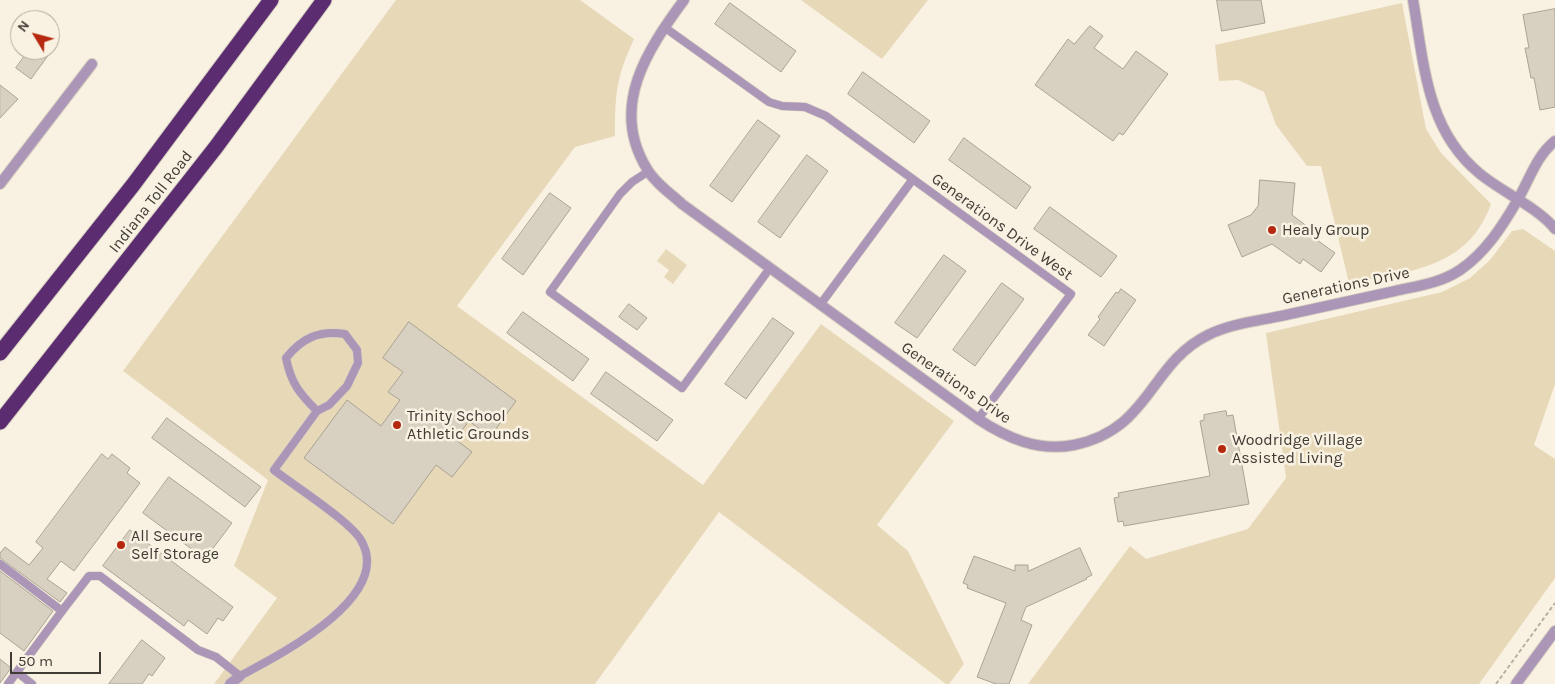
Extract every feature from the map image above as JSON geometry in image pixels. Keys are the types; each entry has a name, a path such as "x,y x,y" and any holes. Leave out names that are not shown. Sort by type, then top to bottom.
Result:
{"highway":[{"name":"Indiana Toll Road","path":"0,352 133,185 270,0"},
{"name":"Indiana Toll Road","path":"0,422 216,147 324,0"}],"street":[{"name":"Generations Drive","path":"684,0 664,28 639,71 631,110 632,133 649,171 682,204 978,419 1000,434 1038,446 1073,445 1105,435 1124,423 1138,409 1171,364 1187,347 1208,335 1252,322 1444,278 1475,259 1487,247 1517,200 1531,172 1555,141"},
{"path":"1413,0 1430,97 1439,124 1452,144 1479,173 1554,227"},
{"path":"0,184 92,64"},
{"path":"1516,684 1555,631"},
{"path":"230,684 240,676"}],"lane":[{"name":"Generations Drive West","path":"664,28 769,102 782,106 805,107 826,116 1071,294 978,419"},
{"path":"649,171 632,182 620,194 550,292 682,388 770,268"},
{"name":"Generations Drive West","path":"820,305 913,179"},
{"path":"8,684 90,576 100,576 198,650 216,657 240,676 290,650 352,598 366,577 368,555 362,540 349,526 274,470 317,411 329,405 347,386 358,363 356,350 345,334 326,331 296,345 286,358 290,378 300,394 317,411"},
{"path":"0,564 62,611"},
{"path":"17,672 32,684"}],"path":[{"path":"1496,684 1555,603"}],"shaded area":[{"path":"396,0 580,0 634,39 623,65 618,86 615,109 615,136 575,147 457,306 703,485 821,324 954,421 877,525 908,551 964,664 949,684 946,684 719,512 595,684 214,684 277,598 234,566 268,480 123,371"},
{"path":"801,0 928,0 882,59"},
{"path":"1402,3 1426,129 1441,153 1491,204 1481,226 1467,242 1451,255 1433,264 1413,270 1349,283 1321,166 1307,166 1276,125 1264,92 1238,80 1219,81 1215,45"},
{"path":"1523,229 1555,251 1555,384 1534,445 1555,459 1555,578 1479,684 1028,684 1130,546 1146,559 1248,529 1286,478 1266,333 1442,292 1470,278 1490,260 1512,231"},
{"path":"666,249 687,265 673,284 664,277 669,270 657,261"}],"building":[{"path":"1217,0 1261,0 1265,23 1222,31"},
{"path":"730,3 796,51 781,72 715,24"},
{"path":"1555,9 1555,107 1540,110 1534,78 1531,78 1525,48 1529,48 1523,15"},
{"path":"1090,26 1103,36 1094,48 1123,69 1136,51 1168,74 1123,135 1119,133 1113,141 1035,85 1068,39 1074,44"},
{"path":"22,60 45,60 31,79 16,68"},
{"path":"863,72 930,121 914,143 848,94"},
{"path":"0,85 18,99 0,118"},
{"path":"758,120 780,136 732,202 710,186"},
{"path":"964,138 1031,187 1016,209 949,160"},
{"path":"807,155 828,171 780,238 758,222"},
{"name":"Healy Group","path":"1260,180 1295,183 1292,215 1320,236 1317,240 1335,253 1321,272 1303,259 1300,264 1272,244 1242,257 1228,225 1251,215 1258,206"},
{"path":"550,193 571,208 523,275 502,259"},
{"path":"1050,207 1117,256 1101,277 1034,229"},
{"path":"944,255 966,271 917,338 895,323"},
{"path":"1002,283 1024,299 975,366 953,350"},
{"path":"1121,289 1136,300 1104,346 1088,335 1100,319 1098,317 1116,292 1118,293"},
{"path":"629,304 647,318 637,330 619,317"},
{"path":"523,312 589,359 573,381 507,333"},
{"path":"773,318 794,333 746,399 725,384"},
{"path":"409,322 516,401 490,437 469,421 455,439 472,452 452,477 436,465 393,524 304,458 347,400 381,426 400,400 388,392 403,372 383,358"},
{"path":"606,372 673,420 657,441 591,394"},
{"name":"Woodridge Village Assisted Living","path":"1226,411 1227,416 1233,415 1249,504 1124,526 1123,521 1118,522 1114,498 1119,497 1118,493 1210,476 1200,421 1204,420 1204,415"},
{"path":"167,418 261,487 245,507 152,438"},
{"path":"102,454 108,459 112,454 130,468 127,473 140,483 74,571 61,561 47,579 67,593 60,602 0,558 0,553 5,547 29,565 43,548 36,542"},
{"path":"169,477 232,523 205,559 143,513"},
{"path":"130,530 233,607 223,621 218,618 207,634 188,620 184,626 103,566"},
{"path":"1080,548 1092,575 1026,607 1021,620 1032,625 1009,684 996,684 977,677 1006,603 967,588 968,585 963,583 974,556 1015,571 1015,565 1028,565 1028,571"},
{"path":"0,571 53,611 24,651 0,633"},
{"path":"142,640 165,658 152,676 149,674 142,684 109,684"},
{"path":"0,659 11,668 0,683"}],"place":[{"name":"Healy Group","path":"1272,230"},
{"name":"Trinity School Athletic Grounds","path":"397,425"},
{"name":"Woodridge Village Assisted Living","path":"1222,449"},
{"name":"All Secure Self Storage","path":"121,545"}]}
